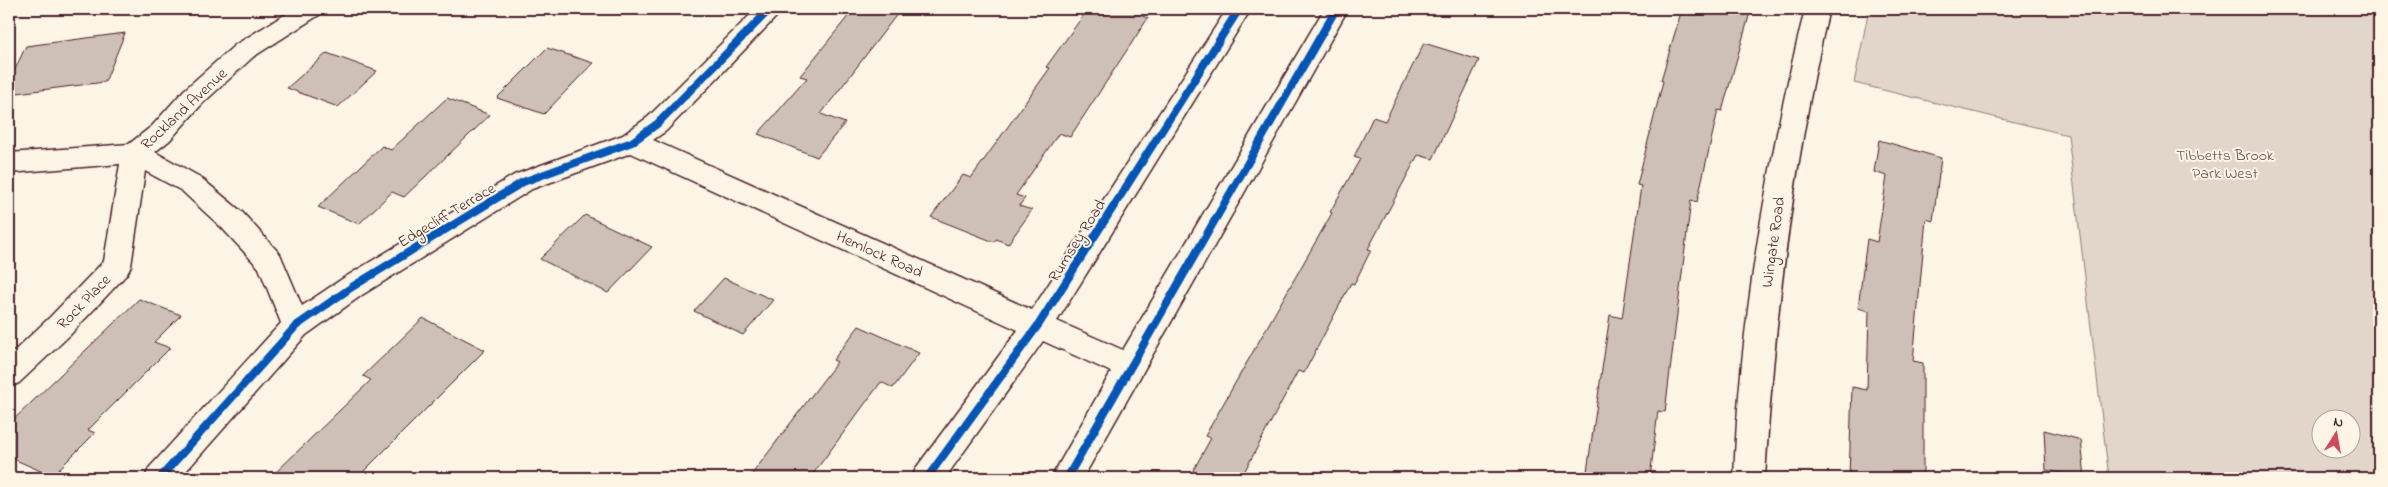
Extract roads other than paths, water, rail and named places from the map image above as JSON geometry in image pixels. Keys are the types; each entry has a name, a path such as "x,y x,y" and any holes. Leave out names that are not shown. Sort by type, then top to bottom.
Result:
{"street":[{"name":"Rockland Avenue","path":"9,163 135,153 161,133 193,97 244,51 311,9"},
{"name":"Edgecliff Terrace","path":"160,478 296,326 352,286 523,182 632,142 657,124 770,9"},
{"name":"Rumsey Road","path":"927,478 1039,324 1239,9"},
{"path":"1067,478 1128,366 1277,114 1336,9"},
{"name":"Wingate Road","path":"1749,478 1757,357 1776,211 1801,69 1816,9"},
{"name":"Hemlock Road","path":"632,142 1039,324 1128,366"},
{"path":"135,153 191,184 232,220 270,262 296,326"},
{"name":"Rock Place","path":"9,374 60,326 117,266 135,153"}],"park label":[{"name":"Tibbetts Brook Park West","path":"2225,163"}]}
